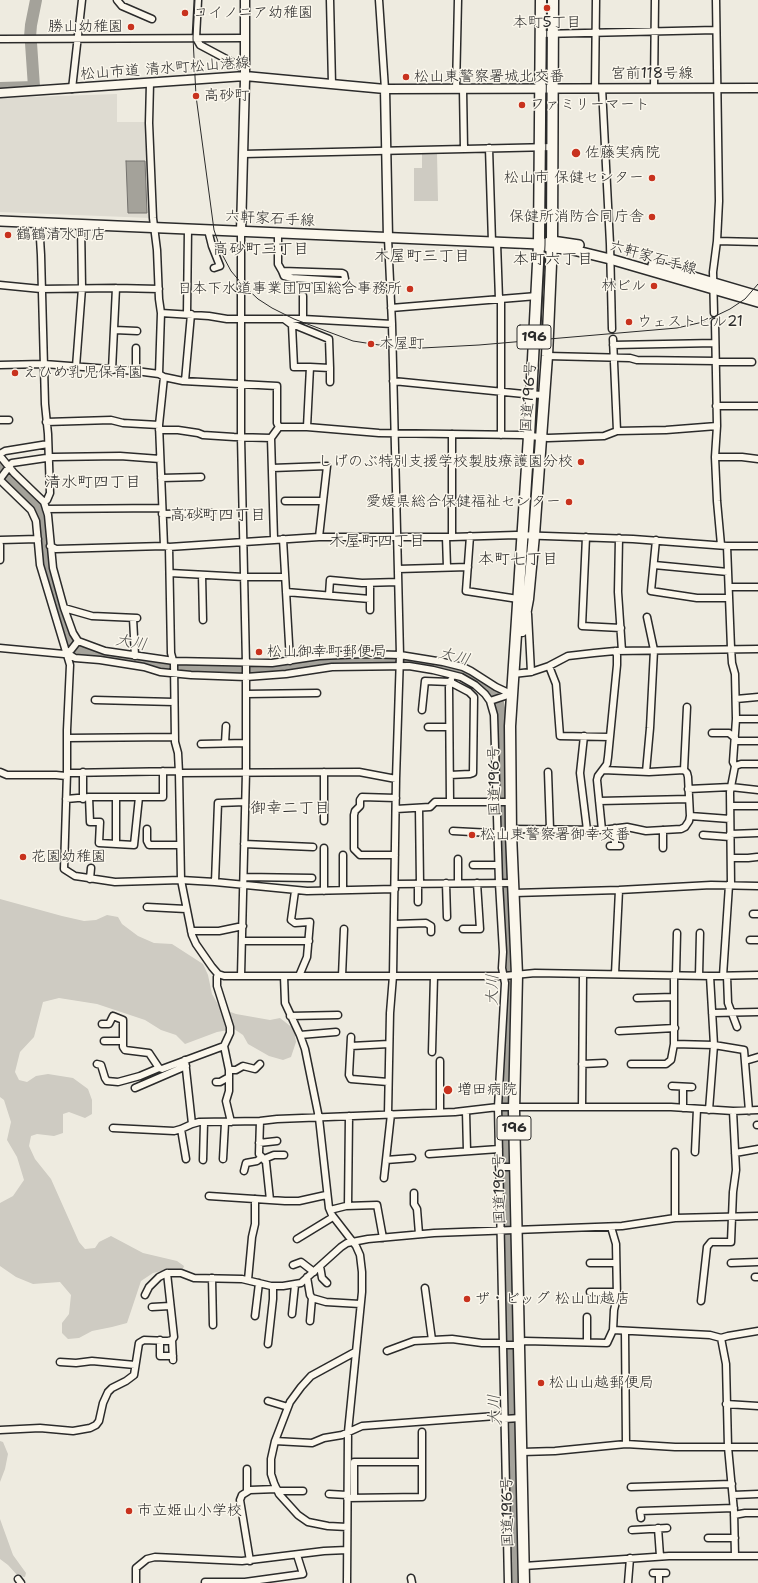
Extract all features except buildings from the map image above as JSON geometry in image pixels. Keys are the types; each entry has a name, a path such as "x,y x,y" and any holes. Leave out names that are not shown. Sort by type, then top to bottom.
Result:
{"highway":[{"name":"国道196号","path":"524,1583 519,1501 522,1452 517,1418 516,1345 508,1229 512,1167 508,885 510,833 508,802 511,694 523,599 534,535 544,395 551,245 553,147 541,34 541,0"},
{"name":"国道196号","path":"523,599 522,535 529,436 539,244 539,147 553,34 553,0"}],"main road":[{"name":"六軒家石手線","path":"0,220 188,230 551,245 570,243 713,286 758,302"},
{"name":"六軒家石手線","path":"713,286 758,296"}],"street":[{"path":"72,88 82,0"},
{"path":"117,0 122,6 152,19"},
{"path":"198,0 196,38 200,45 245,73"},
{"path":"241,976 246,772 246,666 241,436 241,232 245,73 245,0"},
{"path":"330,0 332,84"},
{"path":"379,0 385,89 400,661 396,779 393,976 388,1082 389,1114 384,1178"},
{"path":"458,0 460,89 464,149"},
{"path":"596,0 598,88 610,256 612,329"},
{"path":"654,88 655,0"},
{"path":"714,313 713,286 719,201 716,0"},
{"path":"541,34 716,30"},
{"path":"0,39 245,38"},
{"name":"松山市道 清水町松山港線","path":"0,93 150,82 245,73 385,89 547,89"},
{"path":"150,82 149,123 160,313 161,376 159,428 162,511 170,573 171,653 174,663 175,737 178,772 181,880 191,931 196,944 218,974 224,976 434,976 510,975 534,973 699,976 758,975"},
{"name":"宮前118号線","path":"547,89 758,88"},
{"path":"243,154 387,152 553,147"},
{"path":"489,148 494,242 500,299 502,392 501,435"},
{"path":"39,222 50,493 47,500 44,502"},
{"path":"76,367 82,288 81,224"},
{"path":"185,381 189,314 188,230"},
{"path":"208,230 212,246 220,266 214,268"},
{"path":"278,233 278,264 284,276 292,278 339,281 343,281 345,279 344,274 342,273 282,271"},
{"path":"717,241 758,242"},
{"path":"0,285 41,289 158,289"},
{"path":"112,370 116,288"},
{"path":"303,296 303,319"},
{"path":"391,308 537,296"},
{"path":"160,313 242,319 303,319 392,324"},
{"path":"284,319 292,325 329,339 330,382"},
{"path":"715,322 717,426 715,457 717,500 728,572 730,648 735,674 736,698 733,762 735,766 731,787 731,858 725,976 728,1003 737,1027"},
{"path":"292,325 294,367 330,368"},
{"path":"115,330 138,331"},
{"path":"617,431 613,342 715,343"},
{"path":"136,348 136,371"},
{"path":"546,356 614,357 637,360 752,362"},
{"path":"0,365 44,364 136,371 185,381 277,386 276,423 279,427"},
{"path":"307,427 310,367"},
{"path":"393,381 544,395"},
{"path":"716,406 758,406"},
{"path":"0,420 9,420"},
{"path":"46,422 111,420 159,428 198,432 203,435 271,438"},
{"path":"279,427 307,427 394,433 541,437 604,436 617,431 666,430 717,426"},
{"path":"274,539 271,438 279,427"},
{"path":"447,567 452,434"},
{"path":"48,444 5,451 0,455 7,468 44,502 48,515 53,568 64,608 77,642 105,651 174,663 246,666 319,656 347,655 400,661 453,670 475,685 491,701 494,715 499,835 498,865 508,885 510,975 505,983 499,1149 508,1229 504,1344 508,1501 508,1583"},
{"path":"160,459 120,456 49,458 12,463 0,479 31,510 36,521 40,565 69,651 70,665 64,869 75,876 126,883 181,880 215,882 295,891 343,890 446,883 477,883 619,890 695,885 758,886"},
{"path":"715,457 758,458"},
{"path":"272,468 327,466 322,501 320,537"},
{"path":"161,478 201,477"},
{"path":"285,501 322,501"},
{"path":"46,509 212,513"},
{"path":"50,546 56,549 167,546 320,537 449,537 534,535 656,540 724,546 758,546"},
{"path":"470,536 466,591 523,599 531,672"},
{"path":"586,537 582,626 621,628"},
{"path":"619,538 618,592 622,651"},
{"path":"0,540 38,539"},
{"path":"283,539 290,661"},
{"path":"656,540 651,591 697,598 729,598"},
{"path":"0,545 0,560"},
{"path":"654,565 728,572"},
{"path":"398,569 468,567"},
{"path":"170,573 244,577 285,577"},
{"path":"202,575 203,620"},
{"path":"330,595 330,580 370,584 398,582"},
{"path":"370,584 370,610"},
{"path":"729,587 758,587"},
{"path":"286,592 330,595 350,599 370,599"},
{"path":"64,608 92,616 135,618 135,656"},
{"path":"646,772 654,650 647,617"},
{"path":"0,648 64,654 77,642"},
{"path":"513,674 531,672 549,666 568,656 615,651 758,648"},
{"path":"69,651 75,658 100,660 144,667 160,672 174,674 246,676 286,674 332,666 400,661 433,670 471,671 496,687 511,694"},
{"path":"602,830 597,780 598,776 607,764 618,659 615,651"},
{"path":"549,666 556,684 560,736 610,737"},
{"path":"450,802 450,682 453,670"},
{"path":"422,710 425,681 450,682 474,697 473,773 450,776"},
{"path":"310,686 310,694"},
{"path":"246,694 317,694"},
{"path":"491,701 511,694"},
{"path":"736,698 758,697"},
{"path":"95,700 174,702"},
{"path":"452,832 499,835 550,829 602,830 627,828 646,831 681,829 688,824 690,816 687,773 684,770 687,707"},
{"path":"736,719 758,719"},
{"path":"225,744 226,726"},
{"path":"428,727 450,727"},
{"path":"712,733 729,733 735,740 758,741"},
{"path":"584,736 580,773 587,830"},
{"path":"67,738 175,737"},
{"path":"201,744 246,743"},
{"path":"735,766 741,764 758,764"},
{"path":"603,770 646,772 684,770"},
{"path":"0,772 7,775 56,775 83,772 163,771 359,772 396,779"},
{"path":"66,799 163,797 163,771"},
{"path":"83,772 90,822 100,822 99,843 134,845 139,797"},
{"path":"324,772 327,808 324,821"},
{"path":"548,772 550,829"},
{"path":"688,789 731,787 758,790"},
{"path":"116,797 116,844"},
{"path":"396,798 362,797 360,800 360,806 355,811 354,815 354,849 360,855 396,854"},
{"path":"599,801 689,799"},
{"path":"215,882 218,803 245,802"},
{"path":"396,809 430,807 435,802 508,802"},
{"path":"731,806 758,806"},
{"path":"418,902 419,808"},
{"path":"690,816 730,819"},
{"path":"615,828 615,846"},
{"path":"147,829 147,841 149,845 180,845"},
{"path":"663,830 663,848"},
{"path":"703,835 730,835 758,832"},
{"path":"135,836 147,836"},
{"path":"244,844 313,847"},
{"path":"324,848 324,891"},
{"path":"343,855 343,890"},
{"path":"731,858 757,857"},
{"path":"458,859 458,883"},
{"path":"473,865 498,865"},
{"path":"90,879 91,868"},
{"path":"244,878 312,878"},
{"path":"446,883 447,917"},
{"path":"463,929 480,929 477,883"},
{"path":"615,974 619,890"},
{"path":"295,891 291,920 295,923 310,922 307,957 299,976"},
{"path":"147,907 186,909"},
{"path":"394,924 426,923 431,926 431,932"},
{"path":"191,931 219,931 243,926"},
{"path":"342,976 344,933 352,936"},
{"path":"631,1064 668,1063 673,1053 677,933"},
{"path":"699,976 700,933"},
{"path":"750,940 758,940"},
{"path":"242,941 309,941"},
{"path":"305,963 311,976"},
{"path":"218,974 217,986 230,1027 230,1033 224,1046 229,1070 229,1091 226,1101 228,1123 223,1159"},
{"path":"582,1107 583,974"},
{"path":"284,976 285,1003 300,1034 308,1059 319,1118 326,1195 333,1217 358,1251 362,1272 348,1432 349,1497"},
{"path":"432,1052 434,976"},
{"path":"708,1110 714,1045 710,976"},
{"path":"637,998 674,997"},
{"path":"712,1013 733,1014 758,1012"},
{"path":"290,1016 338,1015"},
{"path":"102,1024 109,1024 113,1016 123,1020 123,1047 125,1050 149,1053 159,1068"},
{"path":"619,1031 675,1028"},
{"path":"300,1034 336,1032"},
{"path":"351,1037 349,1074 352,1079 388,1082"},
{"path":"104,1041 123,1041"},
{"path":"351,1046 390,1044"},
{"path":"674,1044 714,1045 744,1050 749,1111"},
{"path":"135,1088 224,1046"},
{"path":"745,1061 756,1059"},
{"path":"440,1061 440,1112"},
{"path":"96,1064 101,1065 105,1078 112,1082 127,1080 159,1068 162,1069 186,1063"},
{"path":"186,1063 192,1124"},
{"path":"582,1064 604,1063"},
{"path":"229,1070 236,1070 243,1066 255,1069 260,1064"},
{"path":"216,1082 220,1082 229,1077"},
{"path":"672,1086 692,1087"},
{"path":"683,1087 683,1108"},
{"path":"113,1128 174,1131 192,1124 204,1123 260,1122 278,1119 466,1111 500,1108 683,1108 733,1112 758,1110"},
{"path":"695,1152 697,1109"},
{"path":"466,1111 467,1151"},
{"path":"701,1301 707,1247 711,1242 731,1242 736,1170 733,1112"},
{"path":"348,1206 349,1116"},
{"path":"260,1122 259,1154 266,1162 270,1200"},
{"path":"203,1160 204,1123"},
{"path":"182,1129 186,1158"},
{"path":"259,1143 277,1141"},
{"path":"429,1154 499,1149"},
{"path":"735,1153 758,1149"},
{"path":"675,1152 675,1218"},
{"path":"244,1171 246,1163 274,1155 284,1155"},
{"path":"386,1160 412,1158"},
{"path":"500,1167 512,1167"},
{"path":"414,1193 414,1204 417,1208 419,1234"},
{"path":"209,1196 255,1200 299,1201 326,1195"},
{"path":"248,1280 252,1237 255,1224 255,1200"},
{"path":"330,1210 348,1206 377,1205 383,1238"},
{"path":"145,1295 149,1287 167,1273 182,1273 194,1278 242,1279 273,1286 295,1285 301,1283 341,1247 352,1242 383,1238 419,1234 508,1229 611,1227 675,1218 758,1216"},
{"path":"297,1239 333,1217"},
{"path":"387,1351 414,1341 452,1339 516,1345 525,1342 606,1343 613,1330 617,1292 616,1244 611,1227"},
{"path":"293,1265 301,1262 314,1272"},
{"path":"731,1263 758,1262"},
{"path":"590,1263 616,1263"},
{"path":"320,1266 322,1278 327,1283"},
{"path":"160,1340 160,1356 173,1358 172,1340 174,1333 167,1273"},
{"path":"307,1277 310,1295 312,1298 310,1321"},
{"path":"212,1278 212,1325"},
{"path":"255,1316 259,1283"},
{"path":"292,1314 295,1285"},
{"path":"268,1344 273,1300 273,1286"},
{"path":"425,1288 432,1340"},
{"path":"590,1292 617,1292"},
{"path":"312,1298 326,1302 360,1304"},
{"path":"152,1307 170,1306"},
{"path":"587,1317 588,1342"},
{"path":"613,1330 710,1335 721,1338 758,1332"},
{"path":"625,1331 626,1444"},
{"path":"721,1338 726,1364 728,1447 734,1508 735,1556"},
{"path":"0,1430 40,1428 73,1431 90,1428 100,1420 103,1403 108,1392 134,1375 139,1343 144,1340 172,1340"},
{"path":"347,1527 315,1524 302,1519 277,1490 271,1474 271,1459 274,1441 288,1407 301,1387 312,1376 355,1352"},
{"path":"60,1362 69,1363 92,1361 135,1365"},
{"path":"268,1401 288,1407"},
{"path":"726,1404 758,1406"},
{"path":"274,1441 312,1443 324,1438 342,1435 362,1426 426,1420 496,1416 505,1419 517,1418"},
{"path":"329,1494 349,1497 422,1497 422,1432"},
{"path":"522,1452 626,1444 674,1447 758,1447"},
{"path":"347,1583 347,1527 349,1497 354,1462 422,1462"},
{"path":"247,1469 247,1491"},
{"path":"631,1487 732,1484"},
{"path":"250,1561 240,1504 242,1495 247,1491 258,1489 303,1491"},
{"path":"733,1495 758,1494"},
{"path":"508,1501 519,1501"},
{"path":"641,1518 640,1511 734,1508"},
{"path":"734,1516 746,1513 758,1513"},
{"path":"658,1528 660,1556"},
{"path":"632,1530 668,1528"},
{"path":"708,1538 735,1538"},
{"path":"136,1583 136,1568 147,1559 155,1557 250,1561 324,1551 347,1550"},
{"path":"205,1582 245,1582 303,1574 298,1555"},
{"path":"524,1566 660,1556 758,1556"},
{"path":"628,1583 630,1558"},
{"path":"659,1583 656,1573 666,1573"}],"shaded area":[{"path":"117,94 117,122 146,122 151,218 0,212 0,98"},
{"path":"422,153 437,153 438,201 414,201 414,168 422,168"},
{"path":"126,161 145,161 147,213 128,213"},
{"path":"0,899 84,921 96,920 107,915 118,917 122,924 138,936 154,943 172,944 203,964 208,975 212,994 220,1008 236,1014 270,1020 280,1018 294,1029 296,1042 291,1057 283,1060 269,1056 248,1044 243,1035 234,1029 217,1032 185,1044 176,1035 161,1030 145,1020 97,1004 59,998 43,1002 34,1037 20,1052 15,1072 19,1080 27,1082 36,1076 48,1074 73,1078 88,1089 92,1100 92,1114 85,1118 69,1112 63,1114 63,1133 54,1136 37,1134 31,1136 29,1146 35,1159 51,1179 79,1242 85,1249 95,1248 99,1242 111,1236 143,1253 177,1261 184,1266 183,1269 179,1270 170,1269 153,1273 141,1281 127,1323 92,1331 79,1338 68,1339 62,1333 62,1323 69,1314 71,1295 60,1282 33,1284 16,1277 0,1266 0,1203 13,1196 24,1180 17,1157 7,1140 11,1122 4,1100 0,1097"},
{"path":"0,1441 3,1442 8,1454 5,1469 0,1482"},
{"path":"0,1519 13,1555 26,1573 25,1577 18,1576 0,1559"}],"waterway":[{"path":"30,37 36,0"},
{"path":"0,88 34,87 31,43"},
{"name":"大川","path":"0,467 20,491 36,505 43,517 47,565 71,640 76,647 82,650 206,671 262,670 331,661 394,661 457,672 471,677 492,693 498,703 501,719 501,766 509,982 504,1121 506,1222"},
{"name":"大川","path":"507,1237 510,1425 515,1583"}],"tram line":[{"path":"195,0 193,38 196,96 214,230 223,256 231,271 258,299 272,308 294,319 353,341 392,347 422,348 479,345 677,328 703,322 730,309 745,299 758,284"},
{"path":"541,327 545,245 547,0"}],"place":[{"name":"本町5丁目","path":"547,8"},
{"name":"コイノニア幼稚園","path":"185,13"},
{"name":"勝山幼稚園","path":"131,27"},
{"name":"松山東警察署城北交番","path":"406,77"},
{"name":"高砂町","path":"196,96"},
{"name":"ファミリーマート","path":"522,105"},
{"name":"佐藤実病院","path":"576,153"},
{"name":"松山市 保健センター","path":"652,178"},
{"name":"保健所消防合同庁舎","path":"652,217"},
{"name":"鶴鶴清水町店","path":"8,235"},
{"name":"林ビル","path":"654,286"},
{"name":"日本下水道事業団四国総合事務所","path":"410,289"},
{"name":"ウェストヒル21","path":"629,322"},
{"name":"木屋町","path":"371,344"},
{"name":"えひめ乳児保育園","path":"15,373"},
{"name":"しげのぶ特別支援学校製肢療護園分校","path":"581,462"},
{"name":"愛媛県総合保健福祉センター","path":"569,502"},
{"name":"松山御幸町郵便局","path":"259,652"},
{"name":"松山東警察署御幸交番","path":"472,835"},
{"name":"花園幼稚園","path":"23,857"},
{"name":"増田病院","path":"448,1090"},
{"name":"ザ・ビッグ 松山山越店","path":"467,1299"},
{"name":"松山山越郵便局","path":"541,1383"},
{"name":"市立姫山小学校","path":"129,1511"}],"district":[{"name":"高砂町三丁目","path":"261,250"},
{"name":"木屋町三丁目","path":"422,257"},
{"name":"本町六丁目","path":"553,260"},
{"name":"清水町四丁目","path":"93,483"},
{"name":"高砂町四丁目","path":"218,516"},
{"name":"木屋町四丁目","path":"377,542"},
{"name":"本町七丁目","path":"518,560"},
{"name":"御幸二丁目","path":"290,809"}]}
